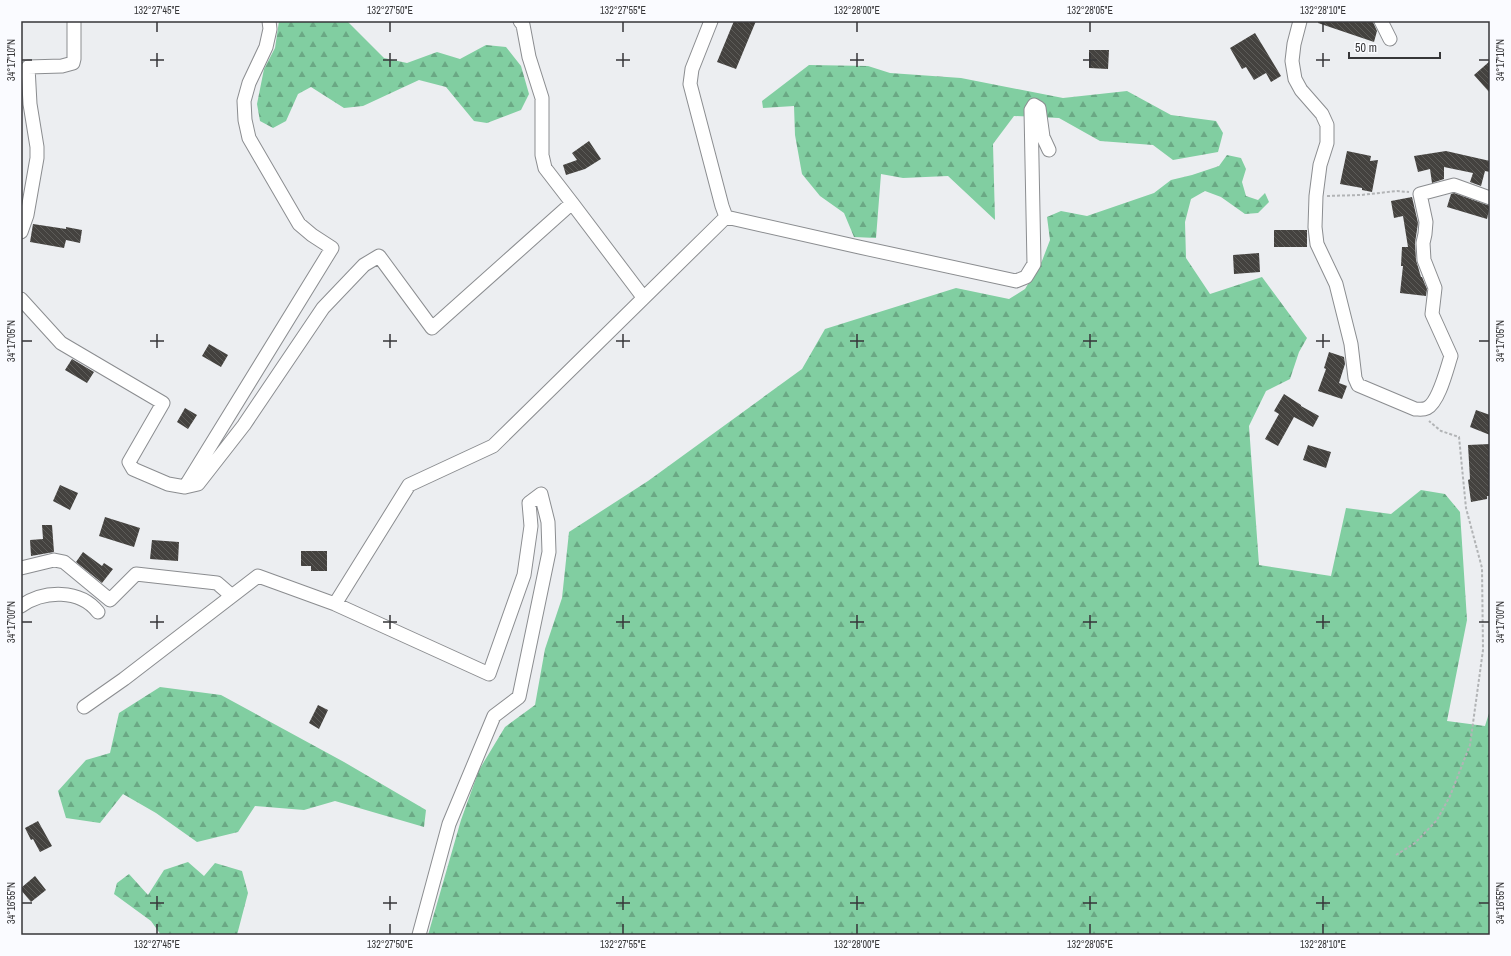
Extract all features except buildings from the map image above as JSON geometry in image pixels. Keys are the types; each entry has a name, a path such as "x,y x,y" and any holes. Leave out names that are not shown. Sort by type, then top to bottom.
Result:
{"street":[{"path":"21,232 27,215 37,158 37,147 30,104 28,67 62,66 72,63 74,59 74,21"},
{"path":"185,487 332,248 312,235 300,224 249,138 245,120 244,101 249,82 266,46 270,29 269,21"},
{"path":"520,21 523,26 529,57 542,98 542,155 545,168 643,297"},
{"path":"711,21 692,69 690,84 722,206 726,216"},
{"path":"1300,21 1294,44 1292,61 1295,79 1301,90 1322,114 1327,125 1327,143 1320,165 1316,196 1315,227 1317,244 1336,284 1351,344 1354,378 1358,385 1415,409 1429,407 1435,400 1451,356 1432,314 1435,288 1424,260 1423,243 1426,222 1420,194 1454,185 1490,198"},
{"path":"1380,21 1390,39"},
{"path":"726,216 859,248 1016,281 1026,277 1034,264 1031,110 1034,105 1039,108 1043,137 1049,150"},
{"path":"21,299 61,343 163,403 129,462 133,469 168,484 185,487 198,484 244,425 323,308 364,265 379,256 432,328 572,203"},
{"path":"335,604 408,485 493,446 726,216"},
{"path":"84,707 124,679 258,576 335,604 489,674 524,574 531,526 529,503 541,494 548,522 550,552 519,697 494,716 449,824 419,935"},
{"path":"21,568 54,560 64,562 110,600 136,574 217,583 232,596"},
{"path":"21,606 26,602 42,596 68,595 79,597 94,607 98,612"}],"path":[{"path":"1316,196 1361,195 1397,191 1420,194"},
{"path":"1396,856 1415,843 1430,828 1437,820 1450,796 1470,744 1483,650 1482,568 1466,508 1460,437 1441,431 1431,423 1423,409"}],"green space":[{"path":"279,21 347,21 384,58 407,63 437,52 460,59 486,45 506,47 521,66 529,94 521,110 487,123 474,121 446,87 419,80 363,106 344,108 311,87 298,94 286,121 273,128 260,121 257,104 264,69 275,48"},
{"path":"809,65 868,66 890,73 961,78 1063,98 1127,91 1171,115 1216,121 1223,133 1218,152 1173,160 1153,145 1100,141 1059,118 1014,116 993,144 995,220 948,176 903,178 881,174 876,238 854,237 844,213 820,196 802,174 795,135 794,106 763,108 762,101"},
{"path":"1227,155 1241,158 1246,169 1242,182 1246,196 1258,200 1265,193 1269,202 1258,213 1245,214 1221,197 1205,191 1191,199 1185,222 1186,258 1210,294 1262,277 1307,338 1299,352 1290,379 1266,391 1249,426 1259,565 1331,576 1346,508 1391,514 1421,490 1445,494 1460,512 1467,620 1447,721 1485,726 1490,710 1490,935 428,935 461,820 479,770 505,727 535,705 545,649 562,598 569,532 648,481 802,369 825,329 956,288 1009,299 1025,289 1042,261 1050,240 1047,217 1061,211 1087,216 1154,193 1171,180 1219,166"},
{"path":"160,687 221,695 344,762 426,810 424,827 335,801 304,810 255,806 238,832 197,842 156,813 123,794 100,823 66,818 58,791 86,760 110,753 119,713"},
{"path":"188,862 204,876 215,863 242,871 248,893 237,935 161,935 151,921 114,894 117,883 129,874 148,895 164,870"}]}
